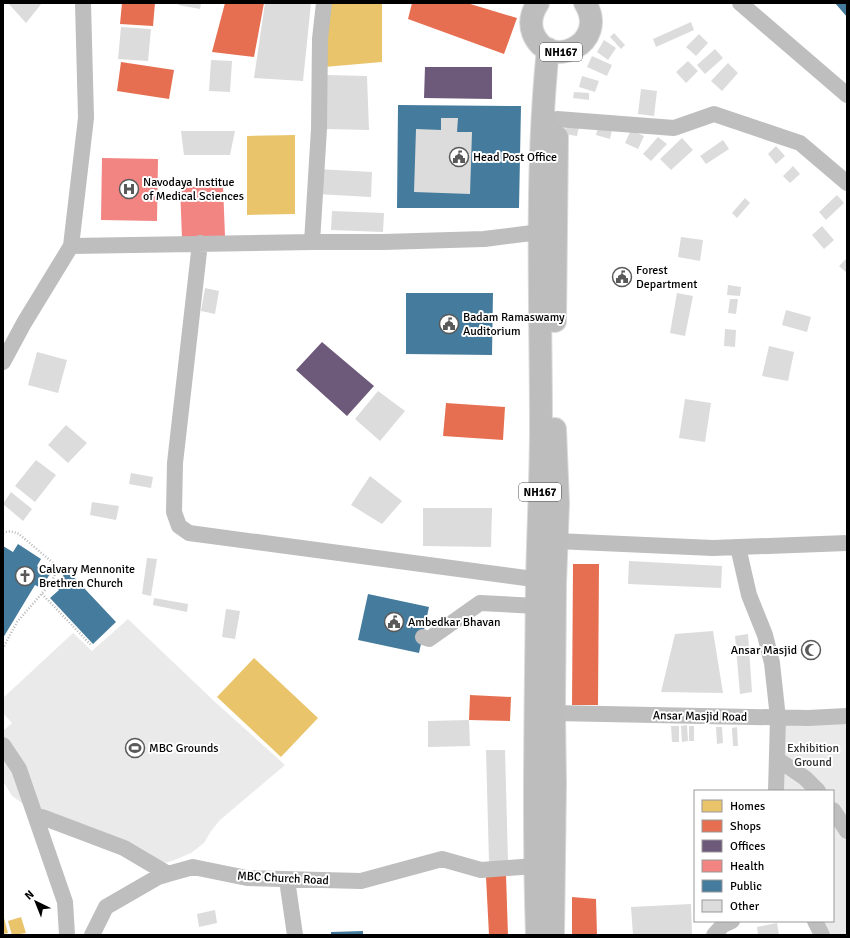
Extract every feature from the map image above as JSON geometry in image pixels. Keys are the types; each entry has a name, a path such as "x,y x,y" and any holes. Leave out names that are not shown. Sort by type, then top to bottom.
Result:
{"highway":[{"name":"NH167","path":"537,3 532,16 532,29 535,37 541,44 555,51 571,50 579,46 586,38 590,30 591,6"},
{"name":"NH167","path":"554,935 554,713 556,541 558,503 554,419 557,119 555,51"},
{"name":"NH167","path":"537,935 534,866 541,429 540,232 543,102 555,51"}],"street":[{"path":"3,362 24,323 71,246 86,118 83,3"},
{"path":"312,242 319,130 320,39 324,3"},
{"path":"740,3 847,95"},
{"path":"557,119 674,128 714,114 800,143 847,183"},
{"path":"71,246 200,243 382,242 484,239 540,232"},
{"path":"200,243 175,463 174,512 179,526 189,534 526,578 538,582"},
{"path":"556,541 713,548 847,543"},
{"path":"738,547 749,595 765,635 772,663 778,718 776,790"},
{"path":"423,637 429,639 480,603 537,606"},
{"name":"Ansar Masjid Road","path":"554,713 778,718 847,716"},
{"path":"3,745 19,769 65,902 67,935"},
{"path":"777,759 805,778 817,790"},
{"path":"834,812 847,831"},
{"path":"42,817 124,848 168,874"},
{"name":"MBC Church Road","path":"92,935 106,907 158,877 193,867 247,878 361,881 442,859 481,870 534,866"},
{"path":"287,880 295,935"},
{"path":"714,935 723,925 730,922"},
{"path":"816,922 822,935"}],"path":[{"path":"3,533 13,532 19,534 56,566 57,570 51,583 17,622 3,648"},
{"path":"42,594 91,645"}],"green space":[{"name":"MBC Grounds","path":"128,619 214,701 285,765 220,820 204,843 191,853 172,861 156,865 49,822 12,796 3,781 3,731 12,723 3,713 3,698 73,633 92,651"},
{"name":"Exhibition Ground","path":"847,719 847,935 820,935 814,922 834,922 834,790 776,790 782,722"}],"building: Homes":[{"path":"324,3 382,3 382,62 324,67"},
{"path":"295,135 295,214 247,215 247,136"},
{"path":"254,658 318,718 281,757 217,697"},
{"path":"3,914 8,933 3,934"},
{"path":"21,917 26,933 12,935 8,921"}],"building: Shops":[{"path":"122,3 155,3 153,26 120,24"},
{"path":"225,3 264,3 254,57 212,52"},
{"path":"412,3 467,3 517,18 504,54 408,19"},
{"path":"121,62 174,70 169,99 117,91"},
{"path":"446,403 505,407 503,440 443,436"},
{"path":"573,564 599,564 598,705 572,705"},
{"path":"470,695 511,697 510,721 469,720"},
{"path":"506,875 508,935 489,935 486,877"},
{"path":"572,897 596,899 597,935 572,935"}],"building: Offices":[{"path":"425,67 492,67 492,99 424,98"},
{"path":"322,342 374,386 347,416 296,370"}],"building: Health":[{"name":"Navodaya Institue of Medical Sciences","path":"102,158 158,159 157,221 101,220"},
{"path":"223,186 225,236 182,238 180,187"}],"building: Public":[{"path":"835,3 847,3 847,17"},
{"name":"Head Post Office","path":"398,105 521,106 519,208 397,208"},
{"name":"Badam Ramaswamy Auditorium","path":"406,293 493,293 492,355 406,354"},
{"name":"Calvary Mennonite Brethren Church","path":"18,544 41,559 37,566 50,574 41,588 35,585 3,638 3,546 13,552"},
{"path":"68,571 116,622 93,644 50,598 59,590 54,584"},
{"name":"Ambedkar Bhavan","path":"368,594 429,607 419,653 358,640"},
{"path":"363,931 363,935 331,935 331,932"}],"building: Other":[{"path":"8,3 42,3 26,23"},
{"path":"179,3 201,3 200,9 178,5"},
{"path":"265,3 311,3 303,81 254,78"},
{"path":"691,22 694,30 656,47 653,39"},
{"path":"121,27 151,29 148,61 118,59"},
{"path":"614,33 625,45 621,49 610,37"},
{"path":"699,34 708,43 696,56 686,47"},
{"path":"604,40 616,48 608,60 597,52"},
{"path":"715,49 723,58 705,74 697,65"},
{"path":"592,56 612,65 607,76 587,67"},
{"path":"211,60 232,61 230,92 209,91"},
{"path":"688,61 698,71 686,83 676,72"},
{"path":"728,63 738,73 722,91 711,81"},
{"path":"326,75 367,76 369,130 326,129"},
{"path":"582,76 599,81 595,92 579,87"},
{"path":"641,89 657,91 654,116 638,114"},
{"path":"574,92 589,93 589,100 573,98"},
{"path":"441,118 458,118 457,132 472,132 470,194 414,192 416,129 441,130"},
{"path":"567,125 579,127 577,136 565,134"},
{"path":"598,127 612,130 610,139 596,135"},
{"path":"631,130 644,136 638,149 625,143"},
{"path":"181,131 235,131 230,155 184,155"},
{"path":"658,137 667,144 651,161 643,154"},
{"path":"682,138 693,150 671,170 660,159"},
{"path":"723,140 729,149 706,164 700,156"},
{"path":"776,146 785,156 776,164 768,154"},
{"path":"793,166 800,174 790,183 783,176"},
{"path":"317,169 372,172 371,197 316,194"},
{"path":"837,195 844,203 826,220 819,212"},
{"path":"745,198 750,203 737,218 732,213"},
{"path":"332,211 384,213 383,232 331,230"},
{"path":"822,226 834,240 824,249 812,235"},
{"path":"681,237 703,240 700,261 678,257"},
{"path":"847,258 847,273 839,266"},
{"path":"728,285 741,287 740,296 727,295"},
{"path":"205,288 219,291 215,314 201,311"},
{"path":"677,293 693,296 685,336 670,333"},
{"path":"730,299 738,299 736,314 728,313"},
{"path":"786,310 811,317 807,332 782,325"},
{"path":"725,329 736,330 735,347 724,346"},
{"path":"769,346 794,352 788,381 762,376"},
{"path":"37,352 67,360 58,393 28,385"},
{"path":"378,391 405,411 380,441 355,419"},
{"path":"685,399 711,403 705,442 679,438"},
{"path":"66,425 87,443 68,463 48,445"},
{"path":"36,460 56,475 35,502 15,486"},
{"path":"131,473 153,477 151,488 129,484"},
{"path":"370,476 402,501 382,524 351,505"},
{"path":"11,492 32,509 23,521 3,504"},
{"path":"92,502 119,506 116,520 90,515"},
{"path":"423,508 492,508 491,547 423,546"},
{"path":"147,558 157,559 151,596 142,594"},
{"path":"629,561 722,566 721,588 628,584"},
{"path":"154,598 188,604 187,612 153,605"},
{"path":"226,609 240,611 235,639 222,637"},
{"path":"713,631 723,693 661,692 675,634"},
{"path":"748,634 752,692 740,694 735,636"},
{"path":"469,720 470,746 428,747 428,721"},
{"path":"687,725 688,741 682,742 681,726"},
{"path":"671,726 679,726 679,742 672,742"},
{"path":"689,726 694,726 694,741 689,741"},
{"path":"716,727 722,727 723,743 717,744"},
{"path":"737,727 738,746 733,746 732,728"},
{"path":"486,750 505,750 508,861 489,862"},
{"path":"691,904 692,934 633,935 631,907"},
{"path":"215,910 217,923 199,927 197,914"},
{"path":"777,923 779,935 758,935 757,927"}],"place":[{"name":"Head Post Office","path":"459,157"},
{"name":"Navodaya Institue of Medical Sciences","path":"129,189"},
{"name":"Forest Department","path":"622,277"},
{"name":"Badam Ramaswamy Auditorium","path":"449,324"},
{"name":"Calvary Mennonite Brethren Church","path":"25,576"},
{"name":"Ambedkar Bhavan","path":"394,622"},
{"name":"Ansar Masjid","path":"811,650"},
{"name":"MBC Grounds","path":"135,748"}]}
